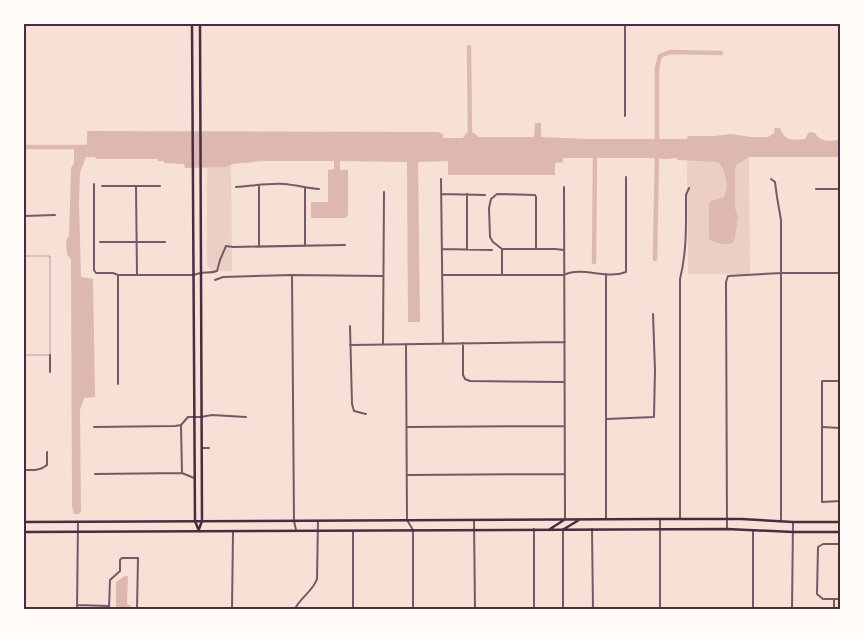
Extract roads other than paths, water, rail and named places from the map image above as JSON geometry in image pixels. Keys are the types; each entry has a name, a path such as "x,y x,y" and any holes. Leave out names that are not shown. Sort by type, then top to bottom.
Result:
{"main road":[{"path":"192,24 195,521 199,531"},
{"path":"199,531 202,521 200,24"},
{"path":"24,522 606,519 727,519 781,522 840,522"},
{"path":"548,529 565,520"},
{"path":"563,529 580,520"},
{"path":"24,532 534,529 727,529 840,532"}],"street":[{"path":"152,24 385,24"},
{"path":"625,116 626,24"},
{"path":"442,275 564,275 570,272 622,274 626,272 626,177"},
{"path":"441,179 443,343"},
{"path":"771,179 775,182 780,214 781,522"},
{"path":"94,184 94,270 96,273 113,273 118,275 194,275 201,272 213,273 217,271 226,246 345,245"},
{"path":"236,187 281,184 319,189"},
{"path":"259,185 259,247"},
{"path":"102,186 160,186"},
{"path":"136,186 137,275"},
{"path":"564,187 565,520"},
{"path":"305,188 305,246"},
{"path":"680,519 680,279 684,265 686,195 689,188"},
{"path":"816,189 840,189"},
{"path":"383,344 384,192"},
{"path":"441,194 485,195"},
{"path":"467,194 467,250"},
{"path":"536,248 535,195 497,194 491,199 489,208 490,236 494,242 502,248 536,248 555,248 564,250"},
{"path":"24,216 55,215"},
{"path":"100,242 165,242"},
{"path":"502,248 502,275"},
{"path":"442,249 492,250"},
{"path":"727,529 726,282 728,276 781,273 840,274"},
{"path":"606,274 606,519"},
{"path":"118,275 118,384"},
{"path":"215,280 223,277 292,275 383,276"},
{"path":"292,275 294,521 296,530"},
{"path":"606,419 654,417 653,314"},
{"path":"350,326 352,404 354,411 366,414"},
{"path":"350,345 564,342"},
{"path":"463,343 463,375 465,379 470,381 564,382"},
{"path":"406,344 407,520 413,530 413,609"},
{"path":"50,355 50,372"},
{"path":"840,382 822,381 822,502 840,501"},
{"path":"94,427 175,426 181,425 188,417 212,415 246,417"},
{"path":"181,425 182,473"},
{"path":"407,427 564,426"},
{"path":"822,427 840,428"},
{"path":"202,448 209,448"},
{"path":"24,470 41,470 48,466 48,452"},
{"path":"94,474 182,473 195,478"},
{"path":"407,475 564,474"},
{"path":"660,519 660,609"},
{"path":"474,520 475,609"},
{"path":"295,609 314,586 317,579 318,521"},
{"path":"77,609 78,522"},
{"path":"792,609 793,522"},
{"path":"534,529 534,609"},
{"path":"563,529 563,609"},
{"path":"592,529 593,609"},
{"path":"232,609 233,530"},
{"path":"353,530 353,609"},
{"path":"753,530 753,609"},
{"path":"840,544 823,544 818,547 817,594 823,599 840,599"},
{"path":"77,605 109,608 110,580 120,571 120,560 122,558 138,558 137,609"},
{"path":"834,599 834,609"}],"lane":[{"path":"24,256 50,256 50,355 24,355"}],"waterway":[{"path":"469,47 470,138"},
{"path":"657,143 657,68 660,56 670,52 721,53"},
{"path":"24,147 90,147"},
{"path":"655,259 657,153"},
{"path":"594,262 595,154"}]}
